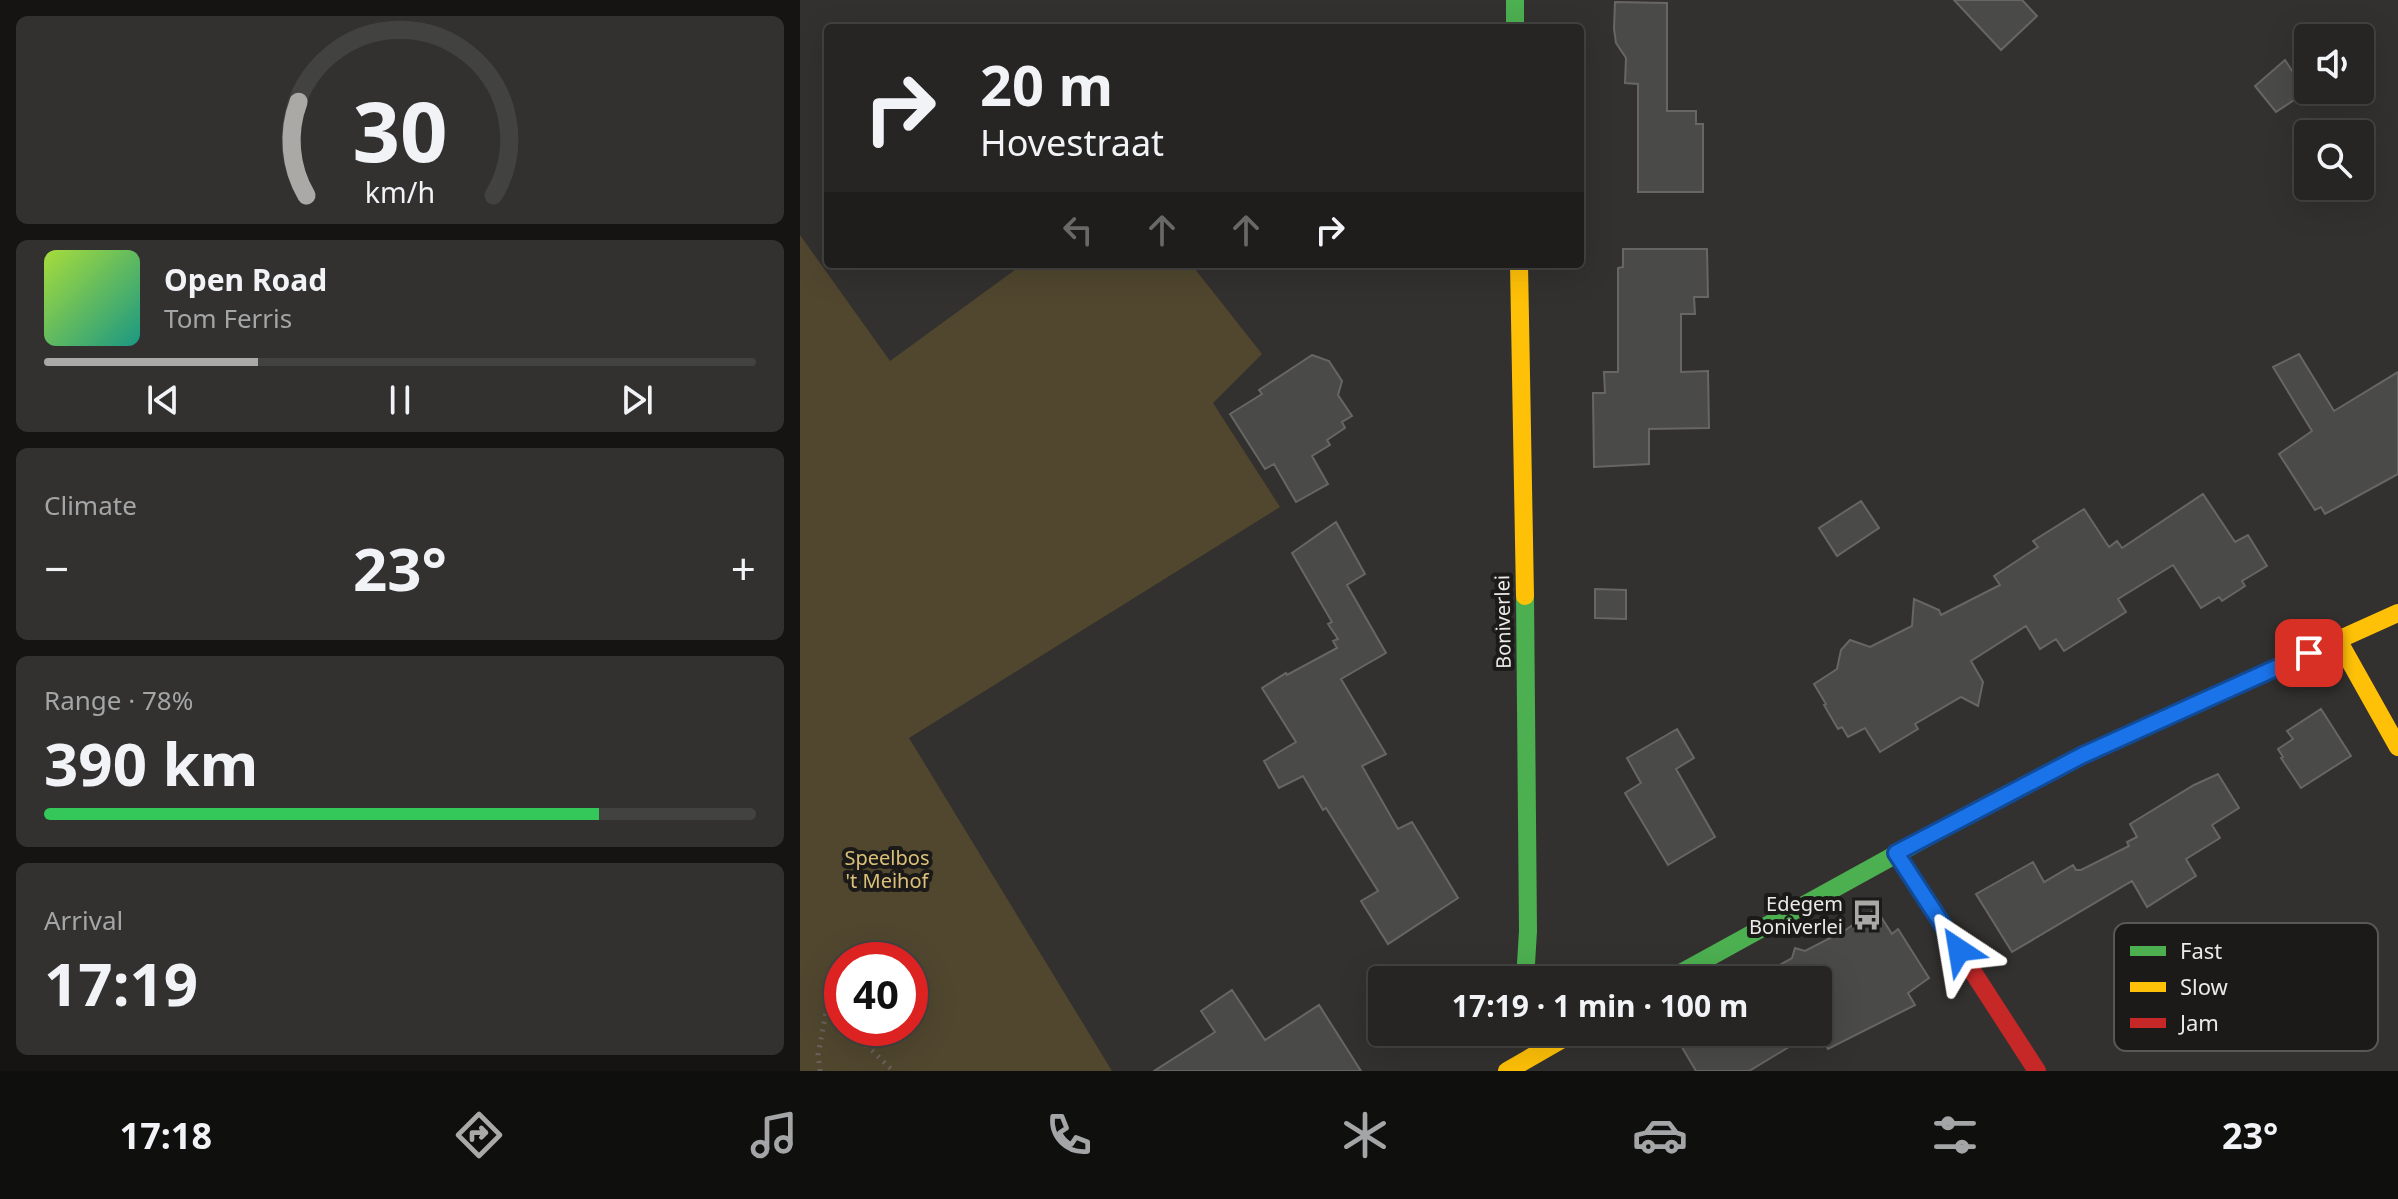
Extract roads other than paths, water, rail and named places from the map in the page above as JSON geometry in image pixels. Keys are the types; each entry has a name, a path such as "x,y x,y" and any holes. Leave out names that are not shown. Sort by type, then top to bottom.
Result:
{"street":[{"path":"1515,0 1515,24"},
{"name":"Boniverlei","path":"1519,268 1527,745 1526,966"},
{"path":"1693,966 1896,853 2083,755 2398,613"},
{"path":"2338,640 2398,747"},
{"path":"1896,853 2037,1071"},
{"path":"1517,1063 1549,1046"}],"place":[{"name":"Edegem Boniverlei","path":"1867,915"}],"park label":[{"name":"Speelbos 't Meihof","path":"887,870"}]}
